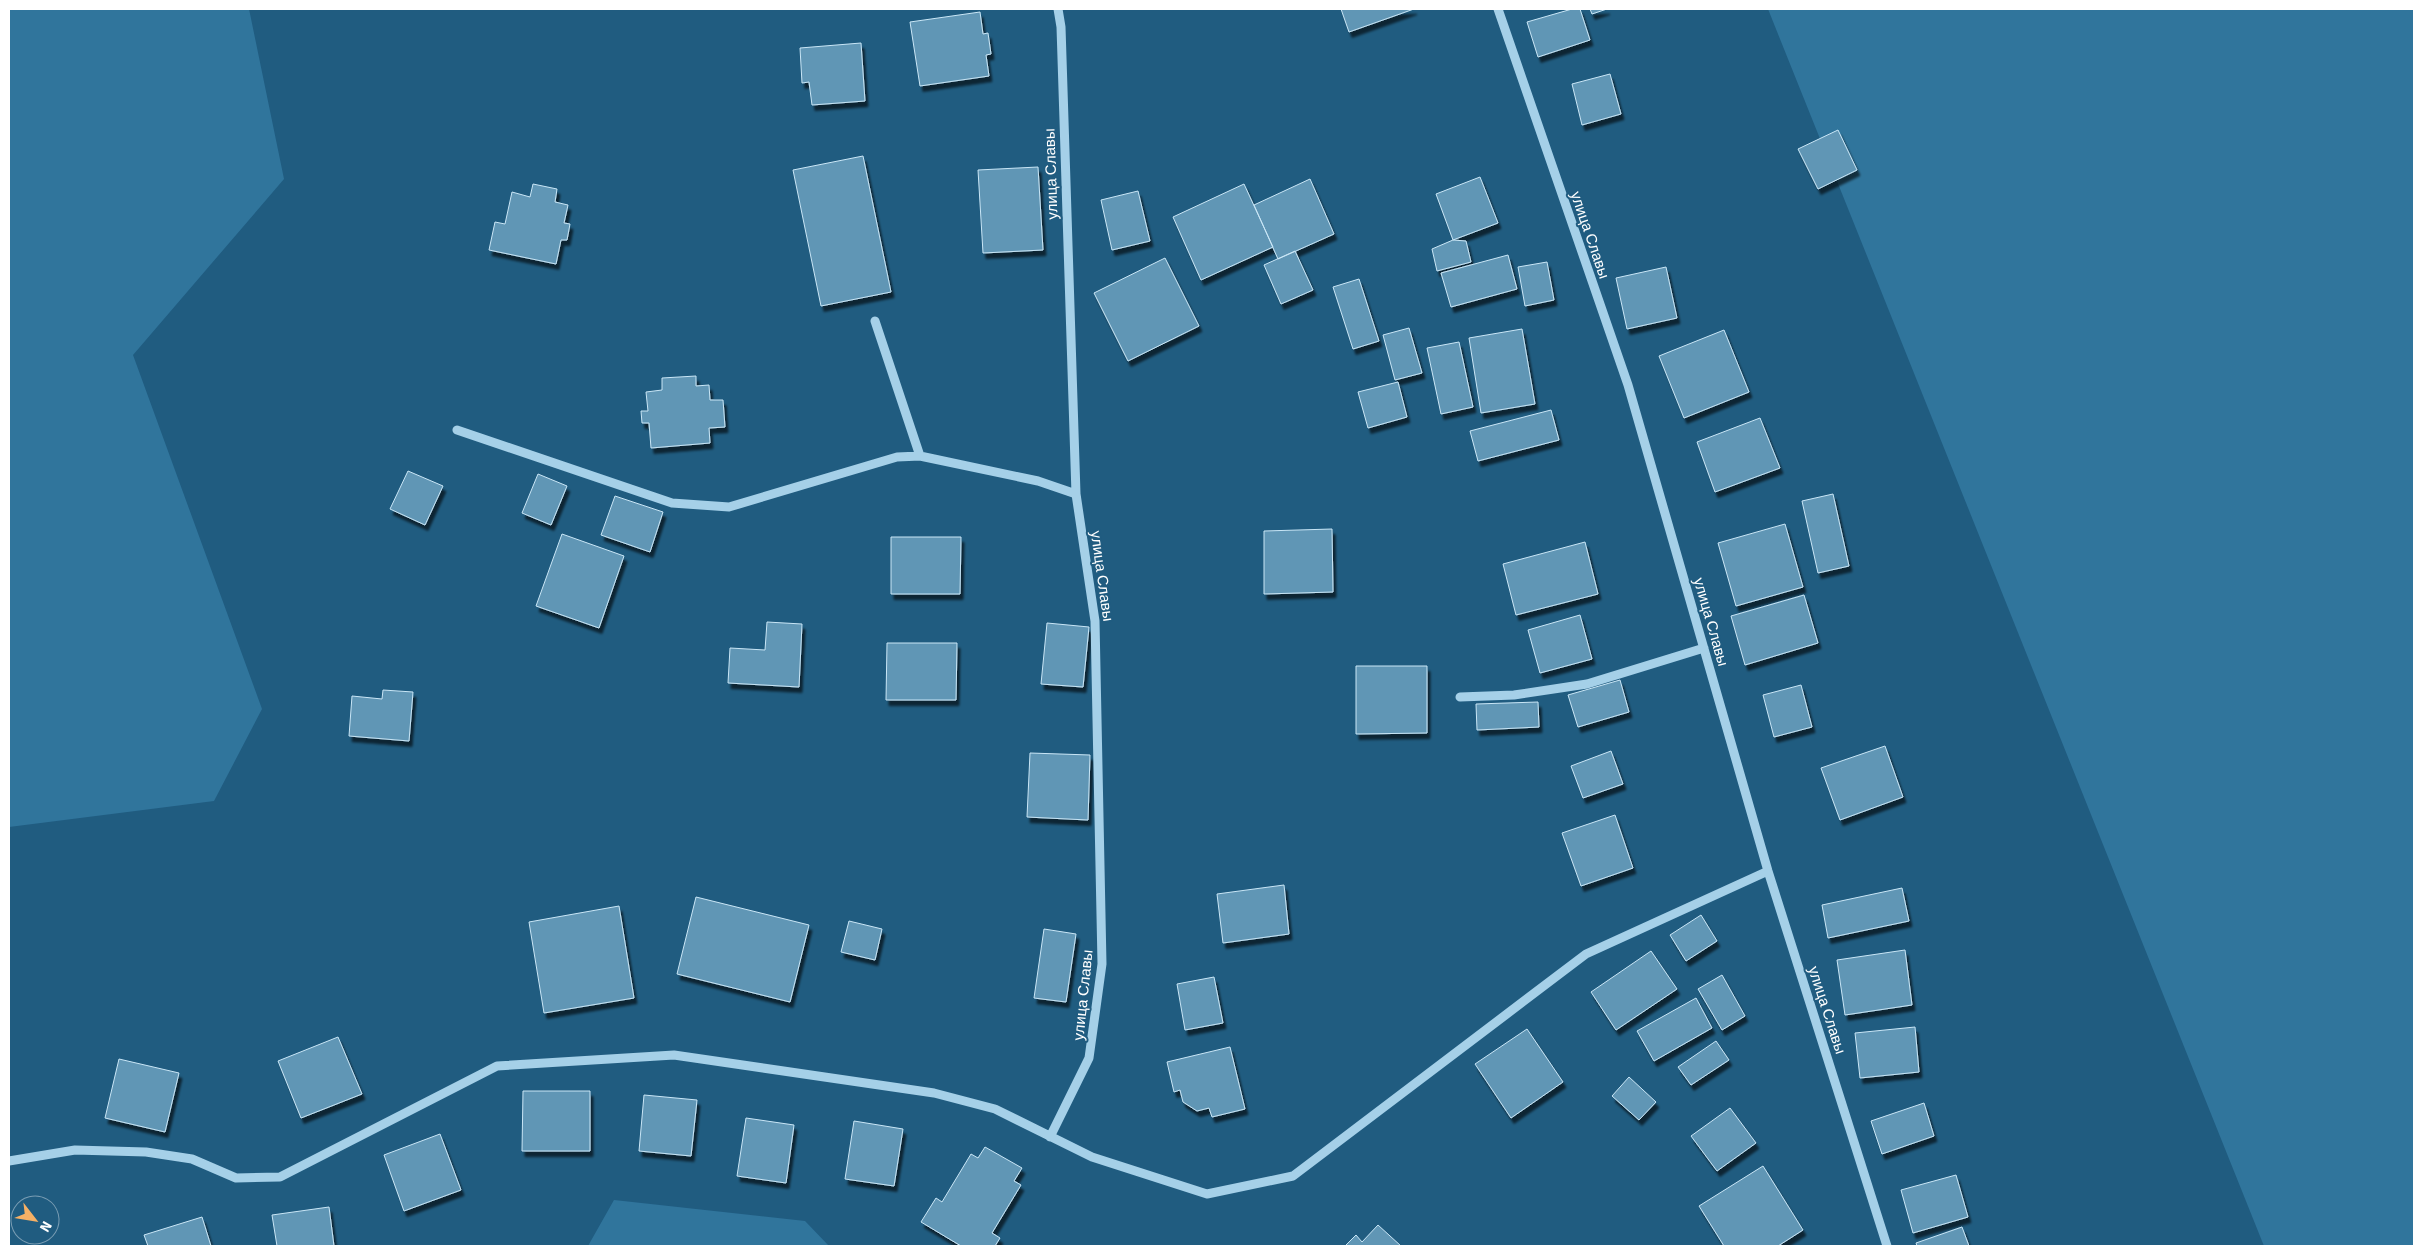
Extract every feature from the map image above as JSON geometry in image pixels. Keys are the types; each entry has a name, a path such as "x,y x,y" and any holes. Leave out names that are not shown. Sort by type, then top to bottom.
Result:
{"street":[{"name":"улица Славы","path":"1050,1137 1089,1058 1102,964 1095,621 1076,494 1061,27 1058,9"},
{"name":"улица Славы","path":"1498,9 1628,385 1768,871 1887,1246"},
{"path":"876,321 920,456"},
{"path":"457,430 672,503 730,507 897,456 920,456 1038,481 1076,494"},
{"path":"1460,698 1514,696 1587,684 1704,648"},
{"path":"9,1161 75,1150 146,1152 192,1159 236,1178 280,1177 497,1066 674,1055 934,1093 995,1109 1092,1157 1207,1194 1293,1176 1586,954 1768,871"}],"shaded area":[{"path":"9,9 249,9 284,179 133,355 262,709 214,801 9,827"},
{"path":"1768,9 2414,9 2414,1246 2264,1246"},
{"path":"614,1200 805,1221 829,1246 588,1246"}],"building":[{"path":"1341,9 1414,9 1349,32"},
{"path":"1572,9 1580,9 1590,40 1538,57 1527,22"},
{"path":"1590,9 1607,9 1592,14"},
{"path":"980,12 983,34 988,33 991,54 986,55 989,76 920,86 910,22"},
{"path":"861,43 865,101 812,105 809,82 802,83 800,48"},
{"path":"1610,74 1621,114 1582,125 1572,84"},
{"path":"1838,130 1857,170 1818,189 1798,149"},
{"path":"863,156 891,292 821,306 793,170"},
{"path":"1038,167 1043,250 983,253 978,170"},
{"path":"1480,177 1498,223 1453,240 1436,194"},
{"path":"1310,179 1334,234 1278,259 1254,205"},
{"path":"533,184 557,189 555,202 568,205 564,223 570,224 567,240 561,240 556,264 489,250 495,222 505,224 512,192 530,197"},
{"path":"1244,184 1273,247 1201,280 1173,217"},
{"path":"1138,191 1150,241 1112,250 1101,200"},
{"path":"1453,240 1466,241 1471,262 1437,271 1432,249"},
{"path":"1295,251 1313,290 1281,304 1264,265"},
{"path":"1508,255 1517,289 1451,307 1441,273"},
{"path":"1165,258 1199,326 1128,361 1094,293"},
{"path":"1547,262 1554,300 1525,306 1518,267"},
{"path":"1666,267 1677,318 1627,329 1616,278"},
{"path":"1359,279 1379,341 1353,349 1333,287"},
{"path":"1409,328 1422,373 1395,380 1383,335"},
{"path":"1522,329 1535,404 1481,413 1469,338"},
{"path":"1724,330 1749,392 1684,418 1659,356"},
{"path":"1459,342 1473,407 1441,414 1427,348"},
{"path":"696,376 696,386 709,385 710,400 723,400 725,427 709,428 710,443 651,448 649,423 642,423 641,411 648,411 646,392 662,390 662,378"},
{"path":"1398,382 1407,417 1368,428 1358,392"},
{"path":"1551,410 1559,440 1478,461 1470,431"},
{"path":"1760,418 1780,468 1715,492 1697,442"},
{"path":"408,471 443,486 425,525 390,509"},
{"path":"538,474 567,486 551,525 522,513"},
{"path":"1833,494 1849,566 1818,573 1802,501"},
{"path":"615,496 663,512 650,552 601,535"},
{"path":"1785,524 1803,587 1736,606 1718,543"},
{"path":"1332,529 1333,592 1264,594 1264,531"},
{"path":"562,534 624,556 599,628 536,606"},
{"path":"891,537 961,537 960,594 891,594"},
{"path":"1585,542 1598,594 1516,615 1503,564"},
{"path":"1804,595 1818,643 1745,665 1731,616"},
{"path":"1580,615 1592,659 1540,673 1528,630"},
{"path":"767,622 802,624 799,687 728,683 730,648 765,650"},
{"path":"1047,623 1089,627 1083,687 1041,684"},
{"path":"887,643 957,643 956,700 886,700"},
{"path":"1356,666 1427,666 1427,733 1356,734"},
{"path":"1620,680 1629,712 1578,727 1568,695"},
{"path":"1801,685 1812,727 1774,737 1763,695"},
{"path":"383,690 413,692 409,741 349,736 352,696 382,699"},
{"path":"1538,702 1539,727 1477,730 1476,704"},
{"path":"1885,746 1903,797 1840,820 1821,768"},
{"path":"1611,751 1623,784 1583,798 1571,766"},
{"path":"1030,753 1090,755 1088,820 1027,817"},
{"path":"1615,815 1633,868 1581,886 1562,833"},
{"path":"1284,885 1289,934 1223,943 1217,894"},
{"path":"1902,888 1909,921 1828,938 1822,905"},
{"path":"696,897 809,925 790,1002 677,974"},
{"path":"619,906 634,998 544,1013 529,922"},
{"path":"1701,915 1717,941 1686,961 1670,935"},
{"path":"849,921 882,929 875,960 841,952"},
{"path":"1044,929 1076,934 1066,1002 1034,998"},
{"path":"1905,950 1912,1005 1845,1015 1837,960"},
{"path":"1651,951 1677,989 1616,1030 1591,992"},
{"path":"1722,975 1745,1016 1722,1030 1698,989"},
{"path":"1214,977 1223,1023 1185,1030 1177,984"},
{"path":"1696,998 1712,1028 1654,1061 1637,1031"},
{"path":"1915,1027 1919,1072 1860,1078 1855,1033"},
{"path":"1527,1029 1563,1082 1511,1118 1475,1064"},
{"path":"338,1037 362,1094 301,1118 278,1061"},
{"path":"1716,1041 1729,1060 1691,1085 1678,1067"},
{"path":"1230,1047 1245,1109 1212,1117 1209,1108 1197,1111 1183,1102 1180,1090 1174,1092 1167,1062"},
{"path":"119,1059 179,1073 165,1132 105,1118"},
{"path":"1629,1077 1656,1102 1639,1120 1612,1096"},
{"path":"523,1091 590,1091 590,1151 522,1151"},
{"path":"644,1095 697,1100 691,1156 639,1151"},
{"path":"1924,1103 1934,1136 1882,1154 1871,1121"},
{"path":"1730,1108 1756,1143 1717,1171 1691,1136"},
{"path":"746,1118 794,1125 786,1183 737,1176"},
{"path":"854,1121 903,1129 894,1186 845,1179"},
{"path":"440,1134 461,1190 404,1211 384,1155"},
{"path":"985,1147 1022,1168 1014,1181 1021,1185 992,1233 1000,1238 995,1246 961,1246 921,1222 936,1198 942,1202 971,1154 978,1158"},
{"path":"1763,1166 1803,1230 1778,1246 1724,1246 1699,1206"},
{"path":"1956,1175 1968,1217 1913,1233 1901,1190"},
{"path":"329,1207 334,1246 277,1246 272,1215"},
{"path":"202,1217 211,1246 148,1246 144,1235"},
{"path":"1378,1225 1401,1246 1345,1246 1356,1235 1362,1242"},
{"path":"1962,1227 1969,1246 1917,1246 1916,1243"}]}
